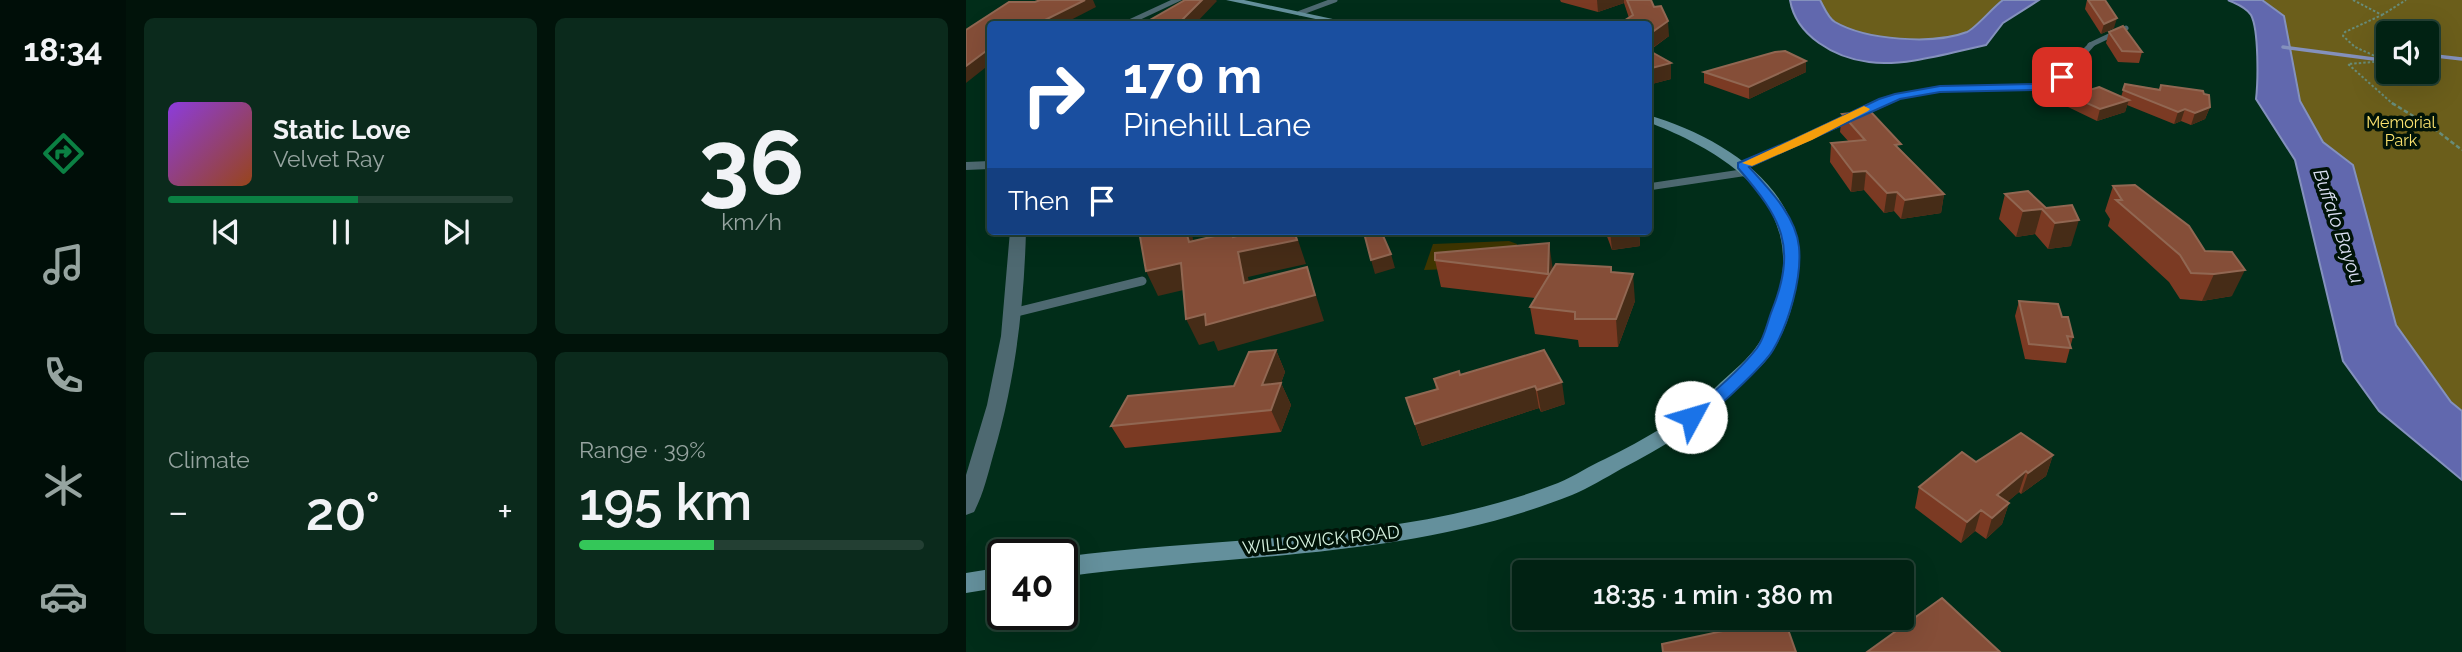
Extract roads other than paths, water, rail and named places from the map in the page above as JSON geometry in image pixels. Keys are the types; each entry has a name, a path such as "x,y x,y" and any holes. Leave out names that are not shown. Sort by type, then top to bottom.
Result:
{"street":[{"path":"1131,21 1178,0"},
{"path":"1230,0 1337,21"},
{"path":"1745,169 1882,101 1899,96 1940,89 2039,87 2062,77 2090,45"},
{"name":"WILLOWICK ROAD","path":"1078,565 1123,558 1362,539 1453,523 1561,491 1644,449 1708,406 1765,349 1791,284 1792,245 1783,219 1770,197 1745,169 1714,146 1652,120"},
{"path":"966,166 987,165"},
{"path":"966,506 988,448 1004,373 1017,278 1018,235"},
{"path":"966,583 987,580"}],"lane":[{"path":"1300,13 1335,0"},
{"path":"2090,45 2126,28"},
{"path":"1652,187 1692,183 1745,169"},
{"path":"1012,313 1142,281"}],"water":[{"path":"1790,0 1820,0 1833,20 1864,33 1918,39 1967,32 2003,0 2039,0 2003,23 1986,45 1928,58 1883,63 1843,56 1819,43 1800,24"},
{"name":"Buffalo Bayou","path":"2228,0 2262,0 2284,16 2300,101 2323,142 2353,165 2396,325 2451,402 2462,411 2462,480 2379,411 2343,361 2295,160 2256,99 2257,56 2254,22 2246,10"}],"waterway":[{"path":"2283,47 2376,59"},
{"path":"2439,56 2462,59"}],"park label":[{"name":"Memorial Park","path":"2401,131"}]}
